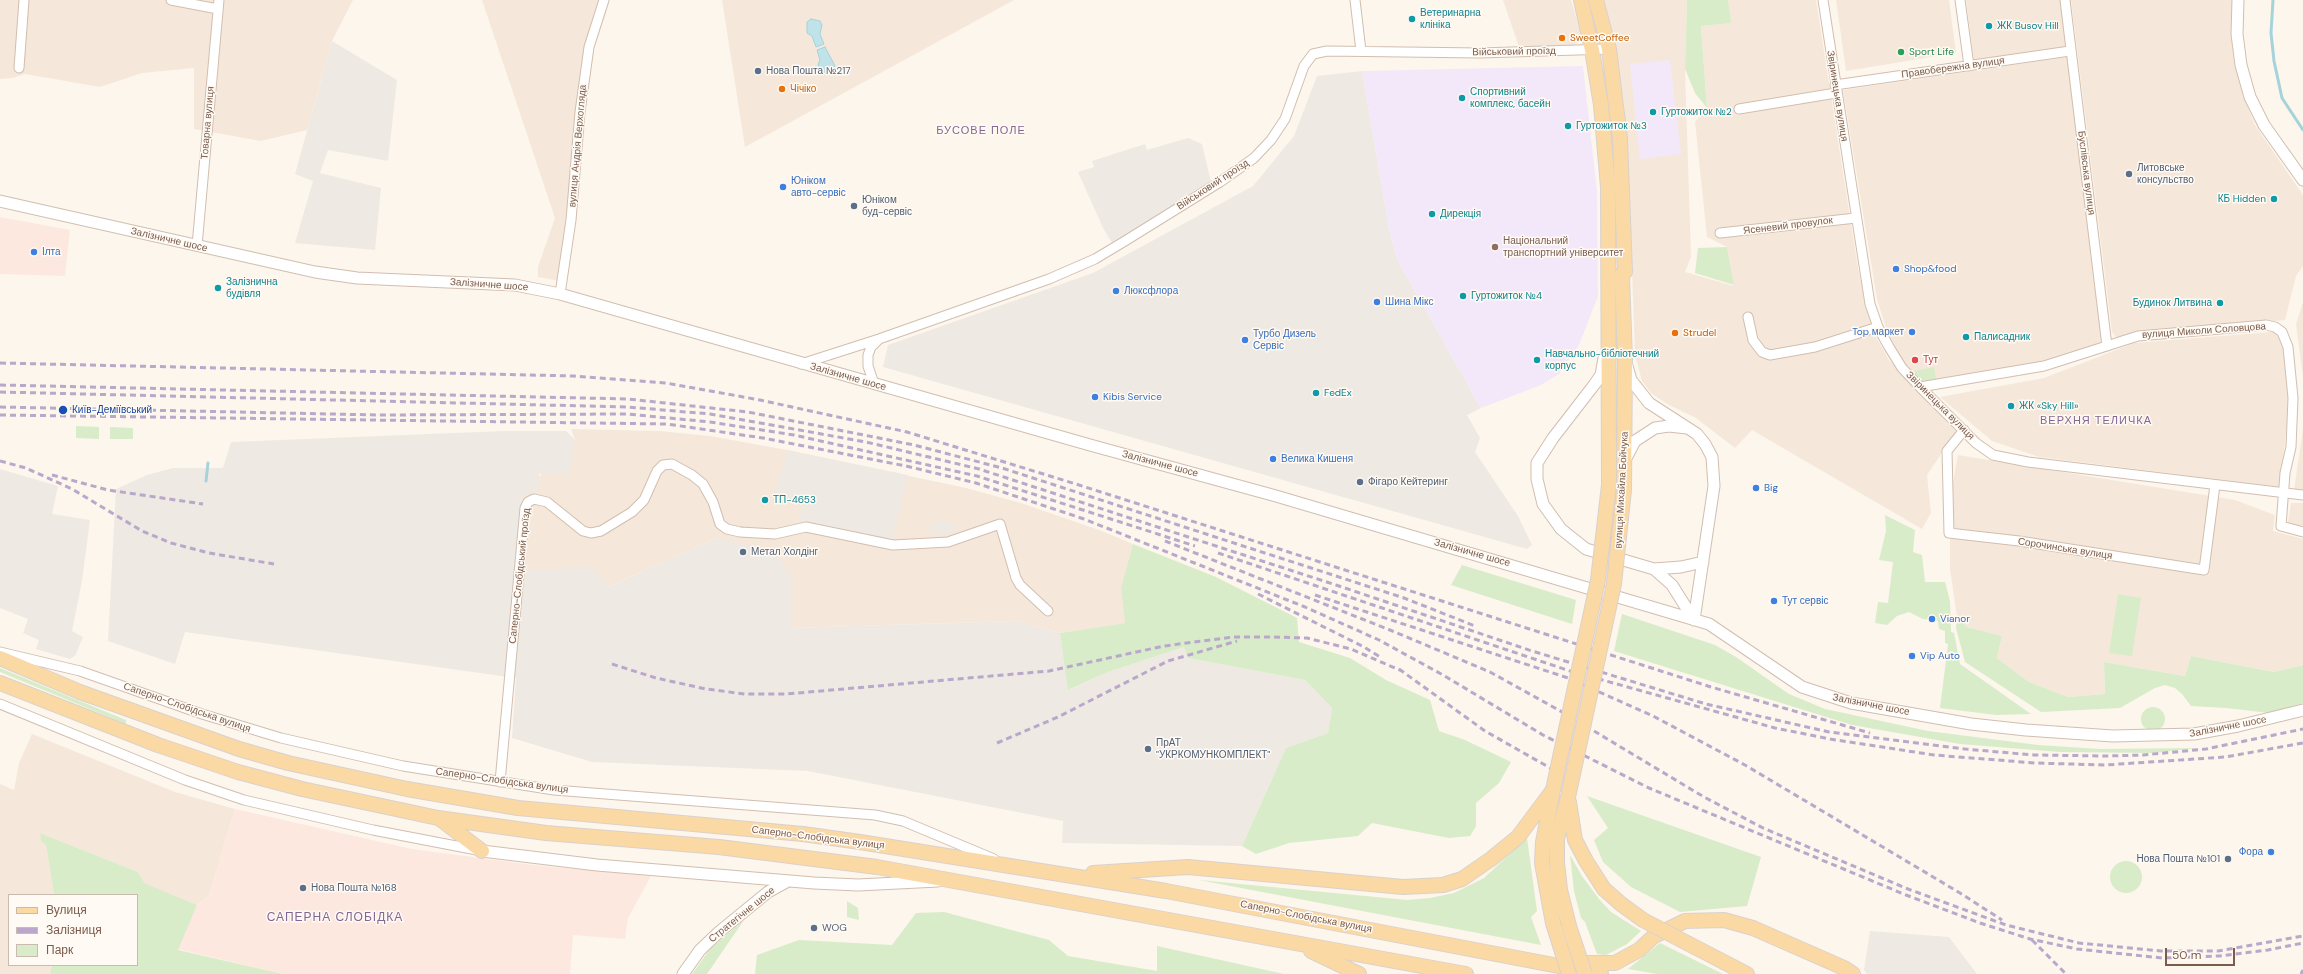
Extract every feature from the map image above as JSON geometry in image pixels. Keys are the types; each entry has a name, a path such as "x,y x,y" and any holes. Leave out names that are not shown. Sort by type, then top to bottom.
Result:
{"main road":[{"name":"вулиця Михайла Бойчука","path":"1569,974 1554,924 1542,863 1543,842 1598,580 1609,485 1608,187 1601,105 1592,50 1581,0"},
{"name":"вулиця Михайла Бойчука","path":"1585,974 1569,926 1560,890 1557,863 1557,839 1568,797 1614,584 1624,490 1625,460 1622,167 1617,105 1609,49 1596,0"},
{"name":"Саперно-Слобідська вулиця","path":"0,658 80,692 179,729 253,753 349,777 518,808 803,834 1010,866 1166,891 1601,974"},
{"name":"Саперно-Слобідська вулиця","path":"0,683 158,745 238,772 302,789 438,818 546,833 790,855 955,880 1466,974"},
{"path":"1052,873 1100,873 1188,867 1403,887 1443,885 1462,879 1491,859 1521,832 1553,790"},
{"path":"1568,797 1575,840 1586,861 1604,888 1621,904 1643,920 1748,974"},
{"path":"438,818 482,851"},
{"path":"1520,958 1575,963 1615,963 1627,958 1654,936 1685,921 1724,920 1753,928 1844,968 1853,974"},
{"path":"1294,943 1359,974"}],"street":[{"path":"19,68 24,0"},
{"path":"171,0 218,4"},
{"name":"вулиця Андрія Верхогляда","path":"560,294 571,220 580,112 589,47 604,0"},
{"path":"1355,0 1361,51"},
{"name":"Звіринецька вулиця","path":"1823,0 1870,304 1878,326 1902,368 1920,387 1976,443 1993,455 2028,462 2283,494 2303,495"},
{"path":"1960,0 1969,66"},
{"name":"Буслівська вулиця","path":"2065,0 2107,346"},
{"path":"2238,0 2236,34 2241,64 2250,97 2264,125 2303,180"},
{"name":"Товарна вулиця","path":"197,246 218,4"},
{"name":"Військовий проїзд","path":"801,364 879,339 1049,279 1095,259 1220,182 1254,158 1271,140 1285,120 1304,66 1313,54 1327,51 1480,53 1609,49"},
{"name":"Правобережна вулиця","path":"1739,109 1836,89 1969,66 2070,51"},
{"name":"Залізничне шосе","path":"0,201 308,270 357,278 515,286 560,294 801,364 1269,494 1694,620 1720,630 1802,687 1824,696 1851,703 1971,724 2078,735 2157,736 2201,733 2303,710"},
{"name":"Ясеневий провулок","path":"1720,234 1856,218"},
{"path":"1748,317 1753,340 1762,352 1770,355 1815,347 1878,326"},
{"path":"1609,320 1601,375 1537,463 1537,479 1543,504 1549,515 1574,542 1586,549 1654,569 1681,568 1703,562"},
{"name":"вулиця Миколи Соловцова","path":"1920,387 2044,366 2138,336 2252,326 2276,327 2282,332 2288,347 2293,398 2290,447 2283,494 2281,526 2303,532"},
{"path":"874,384 868,366 868,356 871,347 879,339"},
{"path":"1625,360 1632,380 1649,403 1688,428 1706,444 1712,457 1714,486 1694,620"},
{"path":"1625,460 1635,441 1655,428 1669,426 1688,428"},
{"name":"Сорочинська вулиця","path":"1964,430 1947,451 1949,533 2204,570 2215,485"},
{"name":"Саперно-Слобідський проїзд","path":"500,782 525,508 528,502 534,499 547,502 583,531 591,533 601,531 632,512 644,500 657,471 663,465 672,464 692,475 703,484 713,502 720,524 727,529 740,532 775,534 806,527 893,545 948,542 1000,524 1016,578 1020,585 1048,611"},
{"path":"1654,569 1672,585 1694,620"},
{"name":"Саперно-Слобідська вулиця","path":"0,652 80,671 208,716 281,738 403,766 500,782 614,795 875,815 903,821 1010,866"},
{"name":"Саперно-Слобідська вулиця","path":"0,705 186,780 244,800 373,830 482,851 611,866 790,881 858,885 955,880"},
{"name":"Стратегічне шосе","path":"683,974 700,950 719,932 768,892 790,881"}],"shaded area":[{"path":"0,0 353,0 332,41 307,130 261,141 194,129 194,68 142,73 100,87 25,74 13,78 0,79"},
{"path":"482,0 608,0 593,49 584,111 576,220 566,282 538,277 538,267 555,218"},
{"path":"722,0 1014,0 745,147"},
{"path":"1503,0 1571,0 1581,34 1575,45 1519,47"},
{"path":"1603,0 1687,0 1685,69 1691,257 1685,272 1734,286 1727,247 1707,237 1695,122 1707,108 1701,26 1730,23 1728,0 1816,0 1858,268 1874,333 1889,360 1956,432 1927,475 1931,513 1922,529 1752,430 1735,448 1696,418 1667,404 1651,393 1642,381 1635,355 1629,186 1624,103 1617,57"},
{"path":"1836,0 1949,0 1956,53 1846,71"},
{"name":"ЖК Busov Hill","path":"1966,0 2061,0 2067,48 1974,61"},
{"path":"2071,0 2233,0 2232,18 2234,50 2240,80 2248,108 2255,125 2303,195 2303,266 2296,276 2285,320 2116,337 2112,332"},
{"path":"332,41 397,80 388,161 328,150 320,173 381,188 375,250 295,243 313,181 295,174"},
{"path":"2067,57 2109,340 2056,360 1922,383 1905,364 1888,334 1877,299 1843,90"},
{"path":"1670,60 1681,154 1640,159 1630,64"},
{"name":"Національний транспортний університет","path":"1583,66 1597,191 1598,296 1579,345 1559,374 1541,385 1481,408 1398,261 1390,234 1362,71"},
{"path":"1362,71 1390,234 1398,261 1481,408 1467,415 1480,438 1475,452 1518,516 1532,545 1527,549 883,367 888,345 1093,273 1253,186 1294,136 1317,76"},
{"path":"1188,138 1202,144 1211,182 1112,243 1103,228 1078,172 1094,167 1092,161 1145,144 1147,150"},
{"name":"Ілта","path":"0,217 70,230 65,276 0,274"},
{"path":"2303,302 2303,376 2296,324"},
{"path":"2283,331 2289,407 2280,487 2039,457 1992,441 1940,397 2044,378 2134,343"},
{"path":"571,429 659,431 710,436 787,450 966,488 1021,503 1099,530 1133,544 1121,587 1126,623 1060,633 1017,621 792,628 792,576 717,538 608,587 514,571 522,494 575,440"},
{"path":"2303,429 2303,491 2294,490"},
{"path":"504,431 566,431 575,440 570,473 539,474 537,494 522,494 514,571 590,567 608,587 717,538 772,551 792,576 792,628 1017,621 1060,633 1069,690 1108,672 1184,647 1188,658 1305,680 1332,708 1328,733 1286,748 1242,846 1062,843 1063,821 808,771 592,762 512,738 516,678 185,632 175,664 108,641 116,489 147,475 173,468 223,468 231,442"},
{"path":"787,450 908,475 891,542 799,521 803,504 775,496"},
{"path":"1958,455 2235,500 2275,515 2273,531 2303,539 2303,665 2274,672 2191,656 2185,676 2104,662 2105,694 2068,697 2029,682 1997,658 2002,636 1967,627 1957,617 1950,569 1950,499"},
{"path":"0,469 58,486 52,514 90,520 82,581 72,631 83,637 75,656 70,659 36,649 39,640 23,633 28,619 0,608"},
{"path":"2291,503 2303,503 2303,529 2294,527 2288,522"},
{"path":"931,521 955,523 954,534 930,532"},
{"path":"32,734 175,792 235,809 209,896 197,905 143,883 138,872 40,833 46,845 54,894 8,894 8,966 52,966 50,974 0,974 0,784 14,790 19,763"},
{"path":"235,809 412,849 533,865 651,876 628,918 625,939 573,935 570,974 283,974 177,949 197,905 209,896"},
{"path":"1870,931 1949,937 1977,974 1867,974 1864,970"}],"green space":[{"path":"1687,0 1728,0 1731,23 1701,26 1707,108 1695,93 1685,69"},
{"path":"1727,247 1734,285 1695,273 1698,248"},
{"path":"1934,367 1936,379 1922,381 1913,371"},
{"path":"76,426 99,427 99,439 76,438"},
{"path":"110,427 133,428 133,439 110,439"},
{"path":"1885,515 1915,530 1913,552 1922,555 1925,582 1945,582 1950,601 1951,632 1954,633 1960,664 2031,714 1996,715 1940,708 1948,644 1945,643 1945,631 1939,629 1938,621 1923,619 1909,612 1897,616 1887,625 1875,623 1878,602 1888,603 1893,562 1879,560 1886,531"},
{"path":"1133,544 1216,577 1297,618 1299,642 1350,658 1386,680 1430,700 1439,731 1465,740 1511,762 1499,783 1476,803 1476,826 1470,836 1449,838 1372,823 1358,836 1289,843 1256,854 1242,846 1286,748 1328,733 1332,708 1305,680 1188,658 1184,647 1108,672 1068,690 1060,633 1125,623 1121,587"},
{"path":"1462,565 1576,600 1572,624 1451,585"},
{"path":"2118,594 2141,598 2132,656 2109,653"},
{"path":"1622,614 1715,645 1736,657 1789,694 1825,709 1928,731 2038,745 2100,749 2198,748 2153,753 2060,752 1960,744 1852,725 1614,651"},
{"path":"1957,617 1967,627 2002,636 1997,658 2029,682 2068,697 2105,694 2104,662 2185,676 2191,656 2274,672 2303,665 2303,703 2269,713 2191,706 2182,694 2175,688 2165,685 2155,688 2120,708 2041,712 1965,662 1956,628"},
{"path":"0,668 126,720 126,724 0,672"},
{"path":"2153,707 2162,710 2165,719 2162,728 2153,731 2144,728 2141,719 2144,710"},
{"path":"1587,796 1761,857 1747,906 1680,912 1631,887 1603,862 1594,840 1608,828"},
{"path":"40,833 138,872 144,883 197,905 178,950 283,974 50,974 52,966 138,966 138,894 54,894 46,845 41,841"},
{"path":"1527,838 1537,911 1531,917 1541,945 1199,880 1407,900 1430,898 1454,893 1484,878"},
{"path":"1570,855 1582,876 1611,912 1641,931 1627,944 1606,955 1597,954 1585,922 1581,918 1574,891"},
{"path":"2123,861 2129,861 2139,868 2142,877 2141,883 2135,890 2129,893 2123,893 2113,886 2110,880 2110,874 2117,864"},
{"path":"847,901 858,908 859,920 847,917"},
{"path":"944,912 1049,940 1068,956 1157,971 1157,946 1284,974 755,974 757,955 799,940 892,945 916,913"},
{"path":"744,920 707,974 692,974 710,949"},
{"path":"1660,943 1723,974 1657,974 1628,969"}],"water":[{"path":"811,19 820,21 822,25 820,34 824,44 816,47 812,36 807,33 807,22"},
{"path":"825,47 835,66 831,73 827,74 820,69 818,65 820,60 817,50"}],"waterway":[{"path":"2273,0 2271,33 2274,61 2282,98 2303,130"},
{"path":"206,481 208,463"}],"railway":[{"path":"0,363 574,376 666,383 760,400 907,432 1079,485 1711,687 1870,733"},
{"path":"0,385 628,399 748,412 914,445 1002,468 1404,598 1475,626"},
{"path":"0,392 628,407 710,414 866,442 979,469 1336,585 1532,651 1706,704 1829,732 1965,749 2034,755 2107,756 2143,755 2206,749 2303,729"},
{"path":"0,407 378,415 627,414 710,422 794,435 977,476 1195,546"},
{"path":"0,415 667,424 763,438 906,466 976,483 1084,519 1305,607 1379,640 1443,675 1543,735 1649,788 1906,895 1980,923 2030,939 2077,949 2162,958 2219,956 2268,950 2303,943"},
{"path":"0,461 26,468 72,489 142,531 171,543 209,553 274,564"},
{"path":"52,475 108,490 203,504"},
{"path":"1165,541 1390,630 1490,672 1564,713 1704,797 1763,828 1908,889 2006,925 2079,943 2161,951 2218,951 2303,936"},
{"path":"1218,553 1570,671 1775,728 1830,739 1934,755 2035,763 2105,765 2225,757 2303,743"},
{"path":"1258,594 1364,647 1380,657"},
{"path":"1315,595 1568,678 1653,716 1745,765 1960,893 2002,920"},
{"path":"612,664 656,678 706,689 745,694 786,694 1049,671 1164,646 1233,637 1271,637 1307,638 1351,649 1402,671"},
{"path":"997,743 1058,717 1168,661 1237,641"},
{"path":"1399,669 1485,731 1552,769"},
{"path":"2032,940 2066,974"},
{"path":"2301,974 2303,970"}],"place":[{"name":"Ветеринарна клініка","path":"1412,19"},
{"name":"ЖК Busov Hill","path":"1989,26"},
{"name":"SweetCoffee","path":"1562,38"},
{"name":"Sport Life","path":"1901,52"},
{"name":"Нова Пошта №217","path":"758,71"},
{"name":"Чічіко","path":"782,89"},
{"name":"Спортивний комплекс, басейн","path":"1462,98"},
{"name":"Гуртожиток №2","path":"1653,112"},
{"name":"Гуртожиток №3","path":"1568,126"},
{"name":"Литовське консульство","path":"2129,174"},
{"name":"Юніком авто-сервіс","path":"783,187"},
{"name":"КБ Hidden","path":"2274,199"},
{"name":"Юніком буд-сервіс","path":"854,206"},
{"name":"Дирекція","path":"1432,214"},
{"name":"Національний транспортний університет","path":"1495,247"},
{"name":"Ілта","path":"34,252"},
{"name":"Shop&food","path":"1896,269"},
{"name":"Залізнична будівля","path":"218,288"},
{"name":"Люксфлора","path":"1116,291"},
{"name":"Гуртожиток №4","path":"1463,296"},
{"name":"Шина Мікс","path":"1377,302"},
{"name":"Будинок Литвина","path":"2220,303"},
{"name":"Top маркет","path":"1912,332"},
{"name":"Strudel","path":"1675,333"},
{"name":"Палисадник","path":"1966,337"},
{"name":"Турбо Дизель Сервіс","path":"1245,340"},
{"name":"Навчально-бібліотечний корпус","path":"1537,360"},
{"name":"Тут","path":"1915,360"},
{"name":"FedEx","path":"1316,393"},
{"name":"Kibis Service","path":"1095,397"},
{"name":"ЖК «Sky Hill»","path":"2011,406"},
{"name":"Київ-Деміївський","path":"63,410"},
{"name":"Велика Кишеня","path":"1273,459"},
{"name":"Фігаро Кейтеринг","path":"1360,482"},
{"name":"Big","path":"1756,488"},
{"name":"ТП-4653","path":"765,500"},
{"name":"Метал Холдінг","path":"743,552"},
{"name":"Тут сервіс","path":"1774,601"},
{"name":"Vianor","path":"1932,619"},
{"name":"Vip Auto","path":"1912,656"},
{"name":"ПрАТ \"УКРКОМУНКОМПЛЕКТ\"","path":"1148,749"},
{"name":"Фора","path":"2271,852"},
{"name":"Нова Пошта №101","path":"2228,859"},
{"name":"Нова Пошта №168","path":"303,888"},
{"name":"WOG","path":"814,928"}],"district":[{"name":"БУСОВЕ ПОЛЕ","path":"981,131"},
{"name":"ВЕРХНЯ ТЕЛИЧКА","path":"2096,421"},
{"name":"САПЕРНА СЛОБІДКА","path":"335,918"}]}
